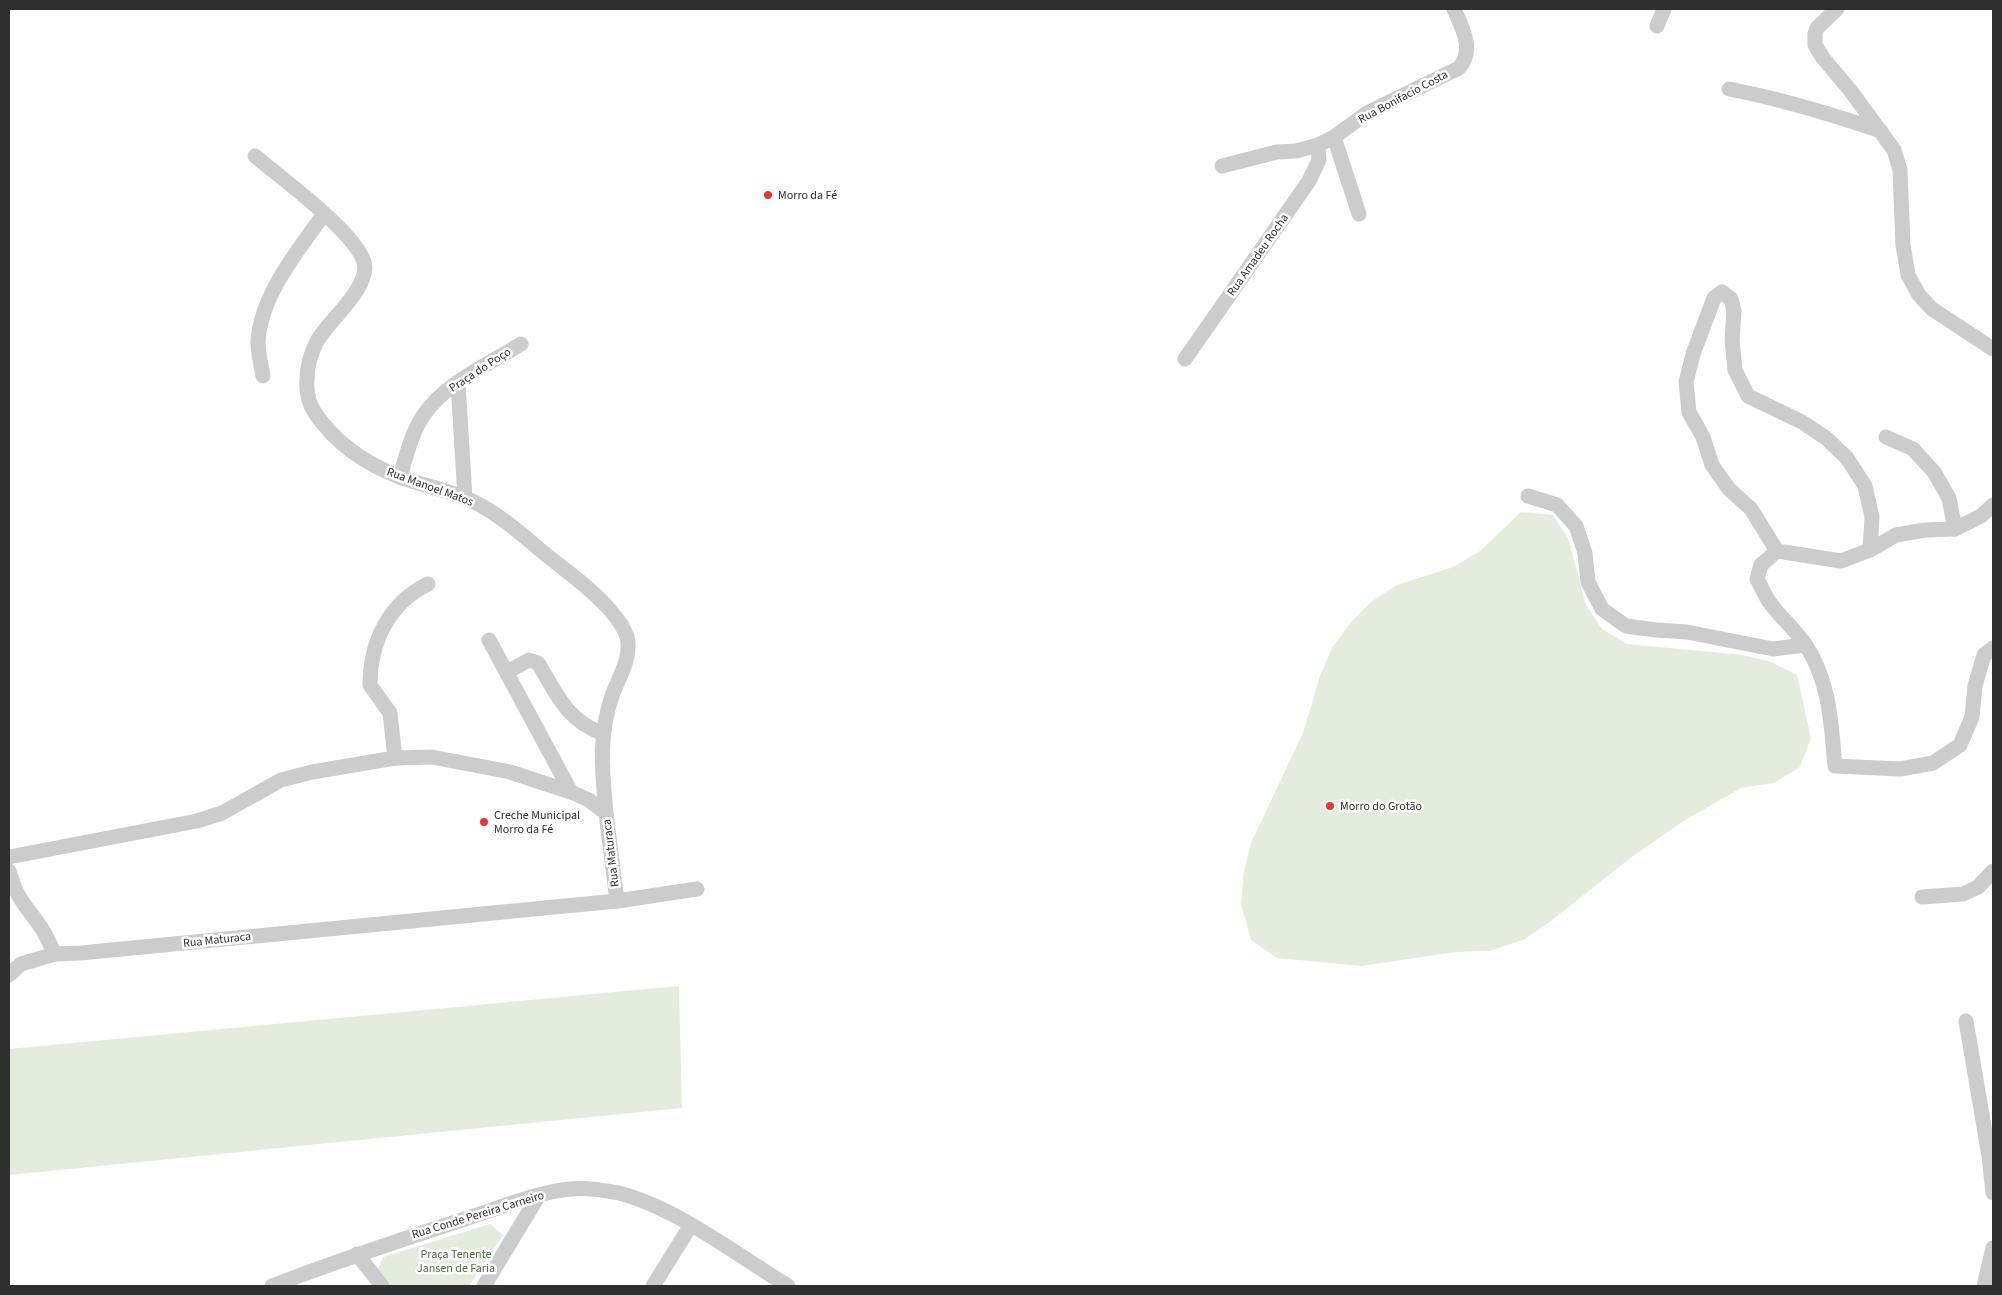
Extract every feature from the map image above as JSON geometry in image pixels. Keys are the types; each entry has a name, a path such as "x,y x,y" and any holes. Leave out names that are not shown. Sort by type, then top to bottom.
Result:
{"street":[{"name":"Rua Bonifacio Costa","path":"1222,166 1277,152 1296,151 1318,145 1334,137 1367,113 1459,68 1466,56 1466,38 1454,9"},
{"path":"1658,26 1664,9"},
{"path":"1837,9 1817,28 1814,34 1815,45 1894,150 1900,170 1903,244 1908,275 1918,295 1932,309 1993,348"},
{"path":"1729,89 1820,110 1881,131"},
{"path":"1334,137 1360,214"},
{"name":"Rua Amadeu Rocha","path":"1185,359 1309,181 1319,160 1318,145"},
{"name":"Rua Manoel Matos","path":"254,156 324,214 357,247 365,264 363,278 351,299 329,322 317,341 308,364 306,390 314,412 337,440 366,462 400,477 466,498 504,521 595,595 611,611 622,626 627,639 628,650 602,733 602,766 606,813"},
{"path":"263,376 258,346 262,318 273,292 295,254 324,214"},
{"path":"1870,550 1872,517 1865,486 1848,458 1826,438 1802,422 1748,396 1735,370 1732,340 1734,311 1731,299 1722,292 1714,298 1693,354 1686,382 1689,412 1703,437 1712,466 1729,489 1751,509 1777,551 1841,561 1870,550 1896,535 1925,530 1955,529 1981,516 1993,505"},
{"name":"Praça do Poço","path":"400,477 412,439 423,416 438,398 458,383 521,344"},
{"path":"458,383 466,498"},
{"path":"1886,437 1913,449 1934,472 1949,498 1955,529"},
{"path":"1528,496 1557,505 1576,526 1585,553 1588,582 1602,609 1626,626 1687,632 1773,649 1805,645"},
{"path":"1777,551 1761,565 1757,579 1768,600 1805,645 1820,671 1828,700 1835,766 1900,769 1933,763 1960,745 1972,716 1974,686 1984,655 1993,648"},
{"path":"395,758 390,713 370,684 374,652 382,628 396,607 414,591 428,584"},
{"path":"488,640 571,792"},
{"path":"507,672 529,660 538,663 568,712 588,728 602,733"},
{"name":"Rua Maturaca","path":"9,857 197,821 222,813 281,780 312,772 395,758 432,757 510,772 571,792 588,800 606,813 617,901 55,954 21,964 9,975"},
{"path":"9,871 15,892 26,909 41,926 55,954"},
{"path":"1922,897 1963,894 1978,887 1993,872"},
{"path":"617,901 697,889"},
{"path":"1966,1021 1989,1156 1993,1193"},
{"name":"Rua Conde Pereira Carneiro","path":"272,1286 357,1254 539,1195 571,1189 595,1189 645,1202 691,1225 788,1286"},
{"path":"484,1286 539,1195"},
{"path":"653,1286 691,1225"},
{"path":"1984,1286 1993,1248"},
{"path":"357,1254 382,1286"}],"green space":[{"path":"1521,512 1553,515 1569,540 1585,603 1602,629 1627,644 1743,655 1771,662 1797,675 1811,738 1800,767 1774,783 1741,788 1682,822 1629,859 1551,921 1525,939 1490,951 1456,952 1361,966 1277,958 1251,940 1241,904 1244,871 1251,843 1303,733 1320,676 1332,648 1351,622 1372,601 1397,585 1453,567 1480,551"},
{"path":"679,986 682,1108 9,1175 9,1049"},
{"name":"Praça Tenente Jansen de Faria","path":"490,1224 503,1235 469,1286 386,1286 376,1275 383,1257"}],"place":[{"name":"Morro da Fé","path":"768,195"},
{"name":"Morro do Grotão","path":"1330,806"},
{"name":"Creche Municipal Morro da Fé","path":"484,822"}]}
